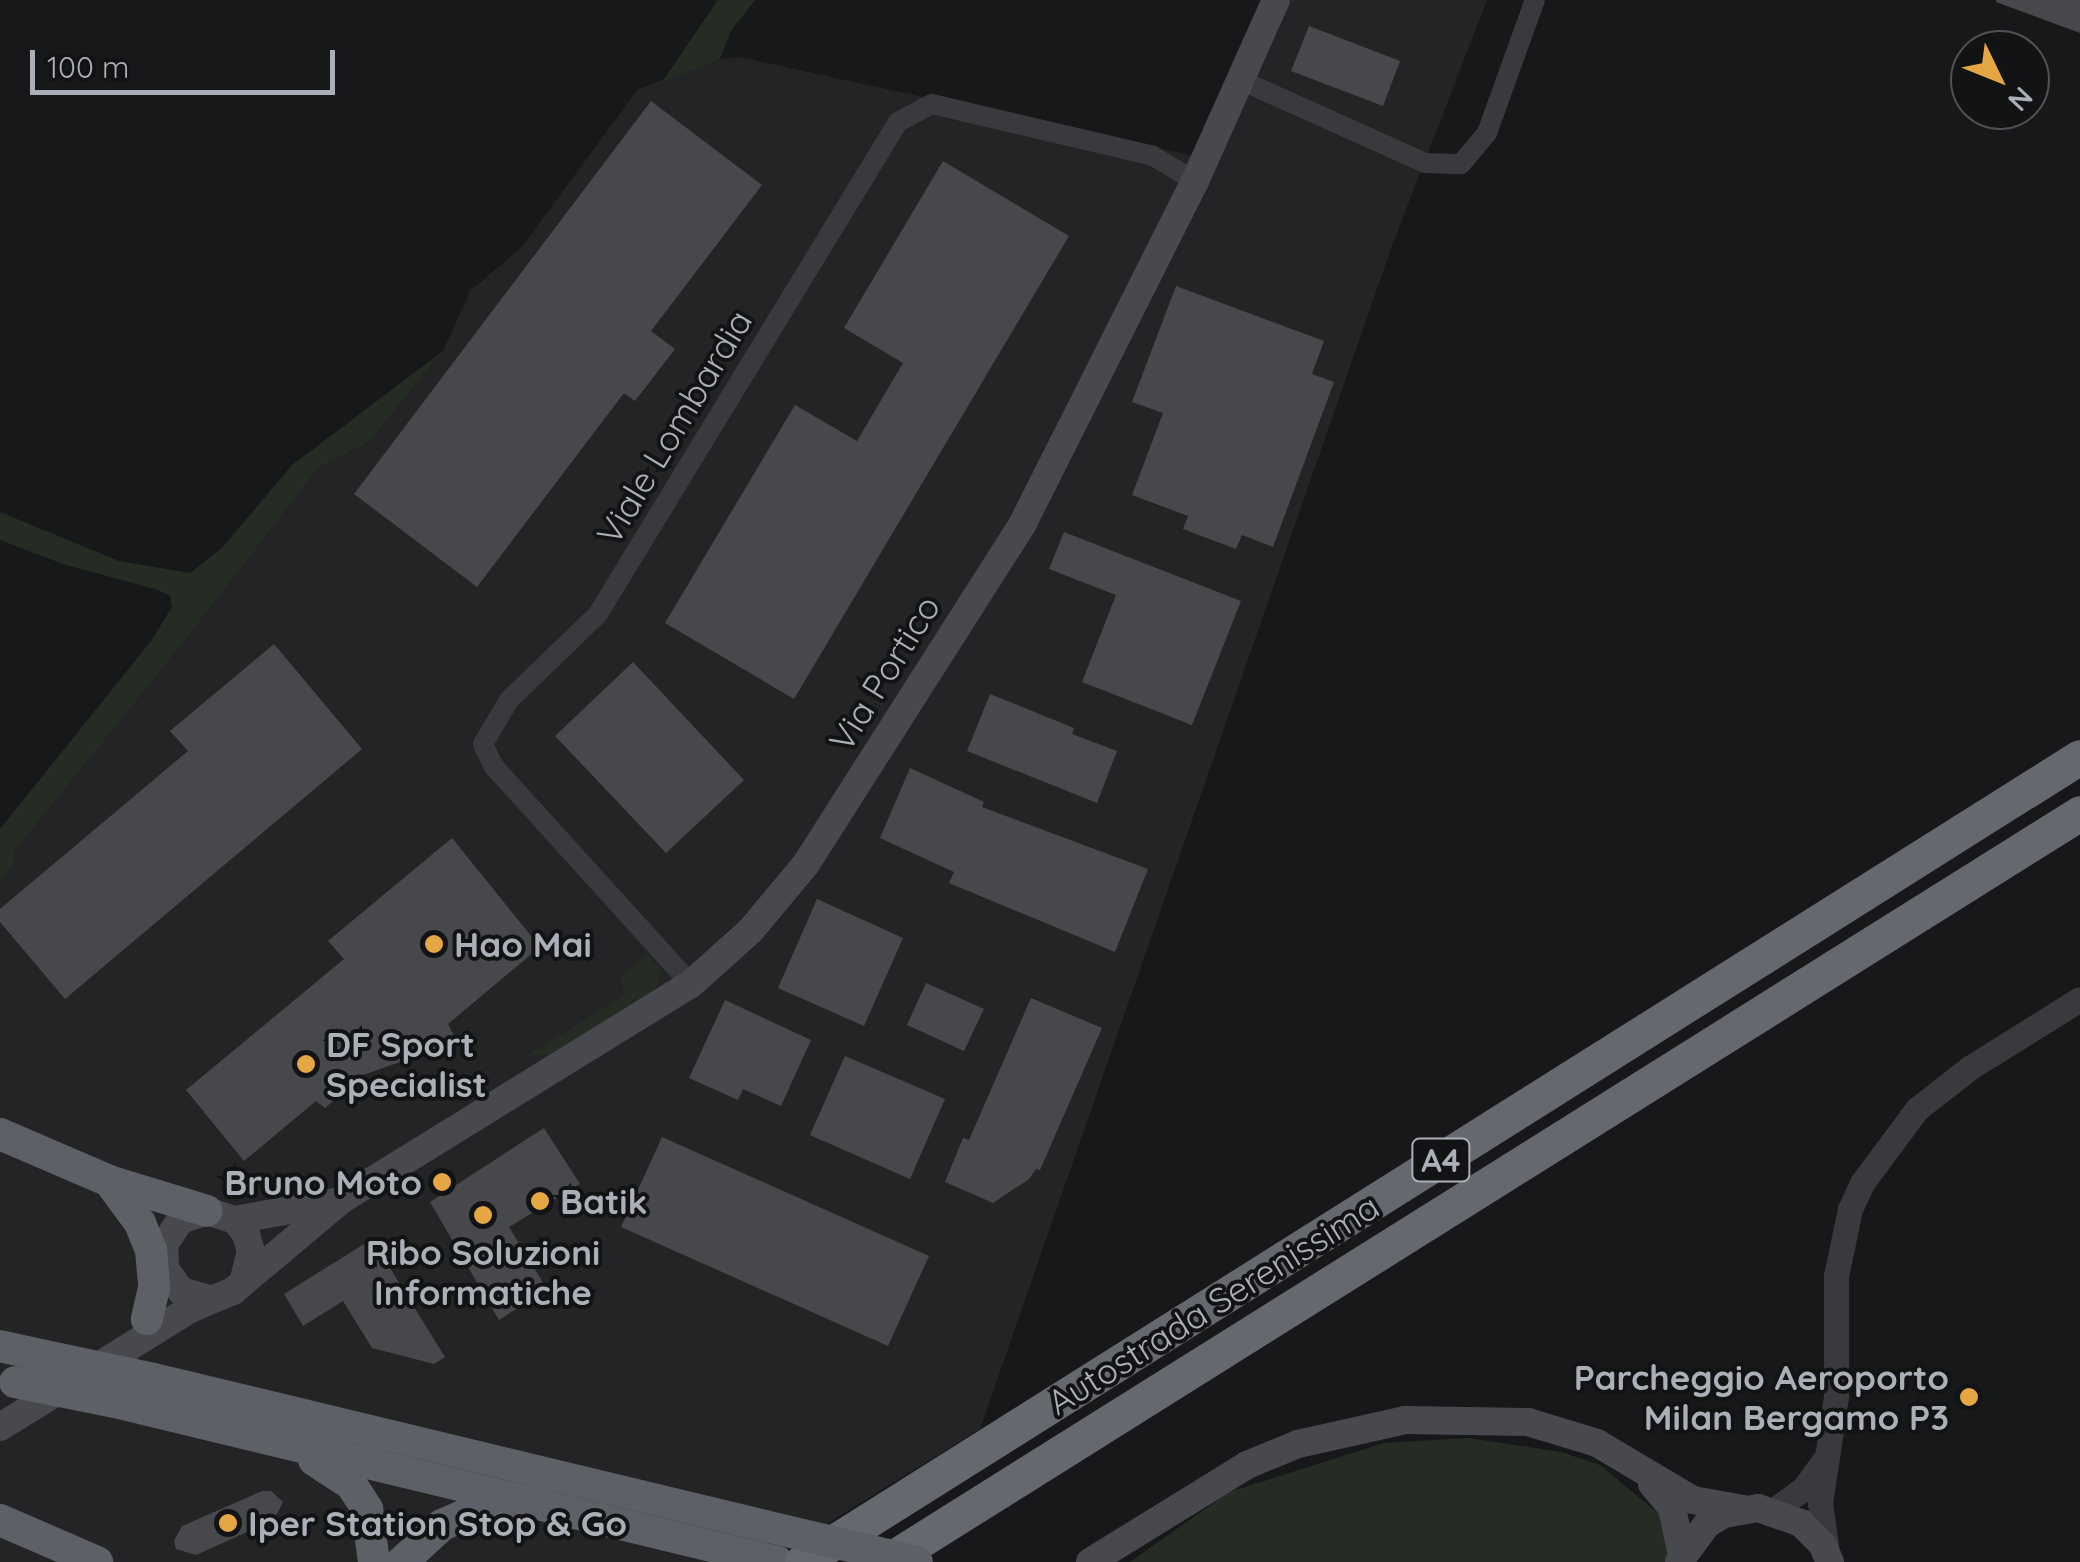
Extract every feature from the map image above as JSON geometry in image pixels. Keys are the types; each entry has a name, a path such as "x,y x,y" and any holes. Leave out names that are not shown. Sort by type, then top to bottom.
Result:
{"highway":[{"name":"Autostrada Serenissima","path":"802,1562 2080,757"},
{"name":"Autostrada Serenissima","path":"886,1562 2080,813"},
{"path":"0,1134 108,1181 221,1216"},
{"path":"108,1181 146,1208 164,1245"},
{"path":"108,1181 140,1224 151,1250 154,1288 148,1319"},
{"path":"0,1346 154,1379 917,1562"},
{"path":"8,1380 115,1402 778,1562"},
{"path":"294,1446 351,1484 367,1509 374,1562"},
{"path":"402,1562 424,1538 462,1514 484,1507 526,1503"},
{"path":"0,1520 46,1552"},
{"path":"0,1547 94,1560"}],"main road":[{"name":"Via Portico","path":"0,1428 209,1299 232,1291 341,1200 691,984 752,930 806,864 1032,507 1196,181 1276,0"},
{"name":"Via Portico","path":"164,1245 180,1220 341,1200"},
{"path":"221,1216 246,1234 251,1251 244,1280"},
{"path":"164,1245 170,1279 188,1296 209,1299"},
{"path":"0,1412 148,1319 170,1279"},
{"path":"1090,1562 1247,1465 1298,1444 1405,1420 1528,1422 1598,1443 1645,1475 1693,1500 1774,1510 1801,1523 1829,1560"},
{"path":"1645,1475 1672,1508 1680,1558"},
{"path":"1680,1558 1707,1524 1743,1509"}],"street":[{"path":"1239,90 1247,84 1425,163 1461,164 1487,133 1535,0"},
{"name":"Viale Lombardia","path":"691,984 494,766 482,744 510,700 598,614 898,122 932,104 1152,156 1196,181"},
{"path":"1829,1560 1820,1526 1836,1398 1836,1276 1843,1232 1862,1183 1896,1133 1941,1089 2080,999"},
{"path":"1774,1510 1804,1488 1826,1456"}],"shaded area":[{"path":"718,0 755,0 731,31 720,59 662,82"},
{"path":"1287,0 1487,0 1393,243 980,1429 765,1562 0,1562 0,880 12,868 14,850 179,648 318,467 370,441 443,351 470,291 521,248 638,89 720,59 739,57 1218,161"},
{"path":"443,351 370,441 318,468 15,850 12,868 0,880 0,829 151,641 172,607 170,596 155,589 63,564 0,540 0,512 119,561 190,573 222,548 292,465"},
{"path":"647,954 661,970 655,990 550,1055 526,1056 625,995 620,977"},
{"path":"1469,1438 1561,1452 1600,1465 1664,1518 1672,1542 1666,1562 1130,1562 1229,1492 1384,1443"}],"building":[{"path":"2080,0 2080,33 1996,2"},
{"path":"1309,26 1400,61 1383,106 1291,71"},
{"path":"651,101 762,185 651,331 675,349 635,401 624,393 477,587 354,494"},
{"path":"943,161 1069,236 794,699 665,623 795,405 857,441 903,363 844,328"},
{"path":"1176,286 1324,341 1312,374 1334,382 1273,547 1242,535 1236,549 1183,529 1188,516 1132,495 1163,413 1132,402"},
{"path":"1064,532 1241,601 1192,725 1082,682 1116,595 1049,569"},
{"path":"274,644 362,749 65,999 0,922 0,909 188,751 170,731"},
{"path":"633,662 744,780 666,853 555,736"},
{"path":"990,694 1074,728 1072,734 1117,751 1097,803 967,751"},
{"path":"910,768 984,802 982,807 1148,869 1115,952 949,883 954,872 880,838"},
{"path":"452,838 540,947 448,1024 457,1042 363,1075 325,1108 316,1101 244,1161 186,1090 344,959 328,941"},
{"path":"817,899 903,938 864,1026 778,988"},
{"path":"926,983 984,1009 964,1051 907,1025"},
{"path":"1031,998 1102,1028 1040,1170 1036,1169 1029,1179 993,1203 945,1182 963,1138 969,1140"},
{"path":"725,1000 811,1040 781,1106 743,1089 738,1100 689,1078"},
{"path":"845,1056 945,1099 910,1179 810,1135"},
{"name":"Ribo Soluzioni Informatiche","path":"544,1128 580,1184 509,1227 547,1289 499,1320 430,1202"},
{"path":"662,1137 929,1256 888,1346 621,1227"},
{"path":"372,1239 445,1357 434,1364 372,1348 343,1301 303,1326 284,1294"},
{"name":"Iper Station Stop & Go","path":"262,1491 271,1491 283,1502 274,1520 196,1555 176,1549 174,1541 182,1526"}],"place":[{"name":"Hao Mai","path":"434,944"},
{"name":"DF Sport Specialist","path":"306,1064"},
{"name":"Bruno Moto","path":"442,1182"},
{"name":"Batik","path":"540,1201"},
{"name":"Ribo Soluzioni Informatiche","path":"483,1215"},
{"name":"Parcheggio Aeroporto Milan Bergamo P3","path":"1969,1397"},
{"name":"Iper Station Stop & Go","path":"228,1523"}]}
